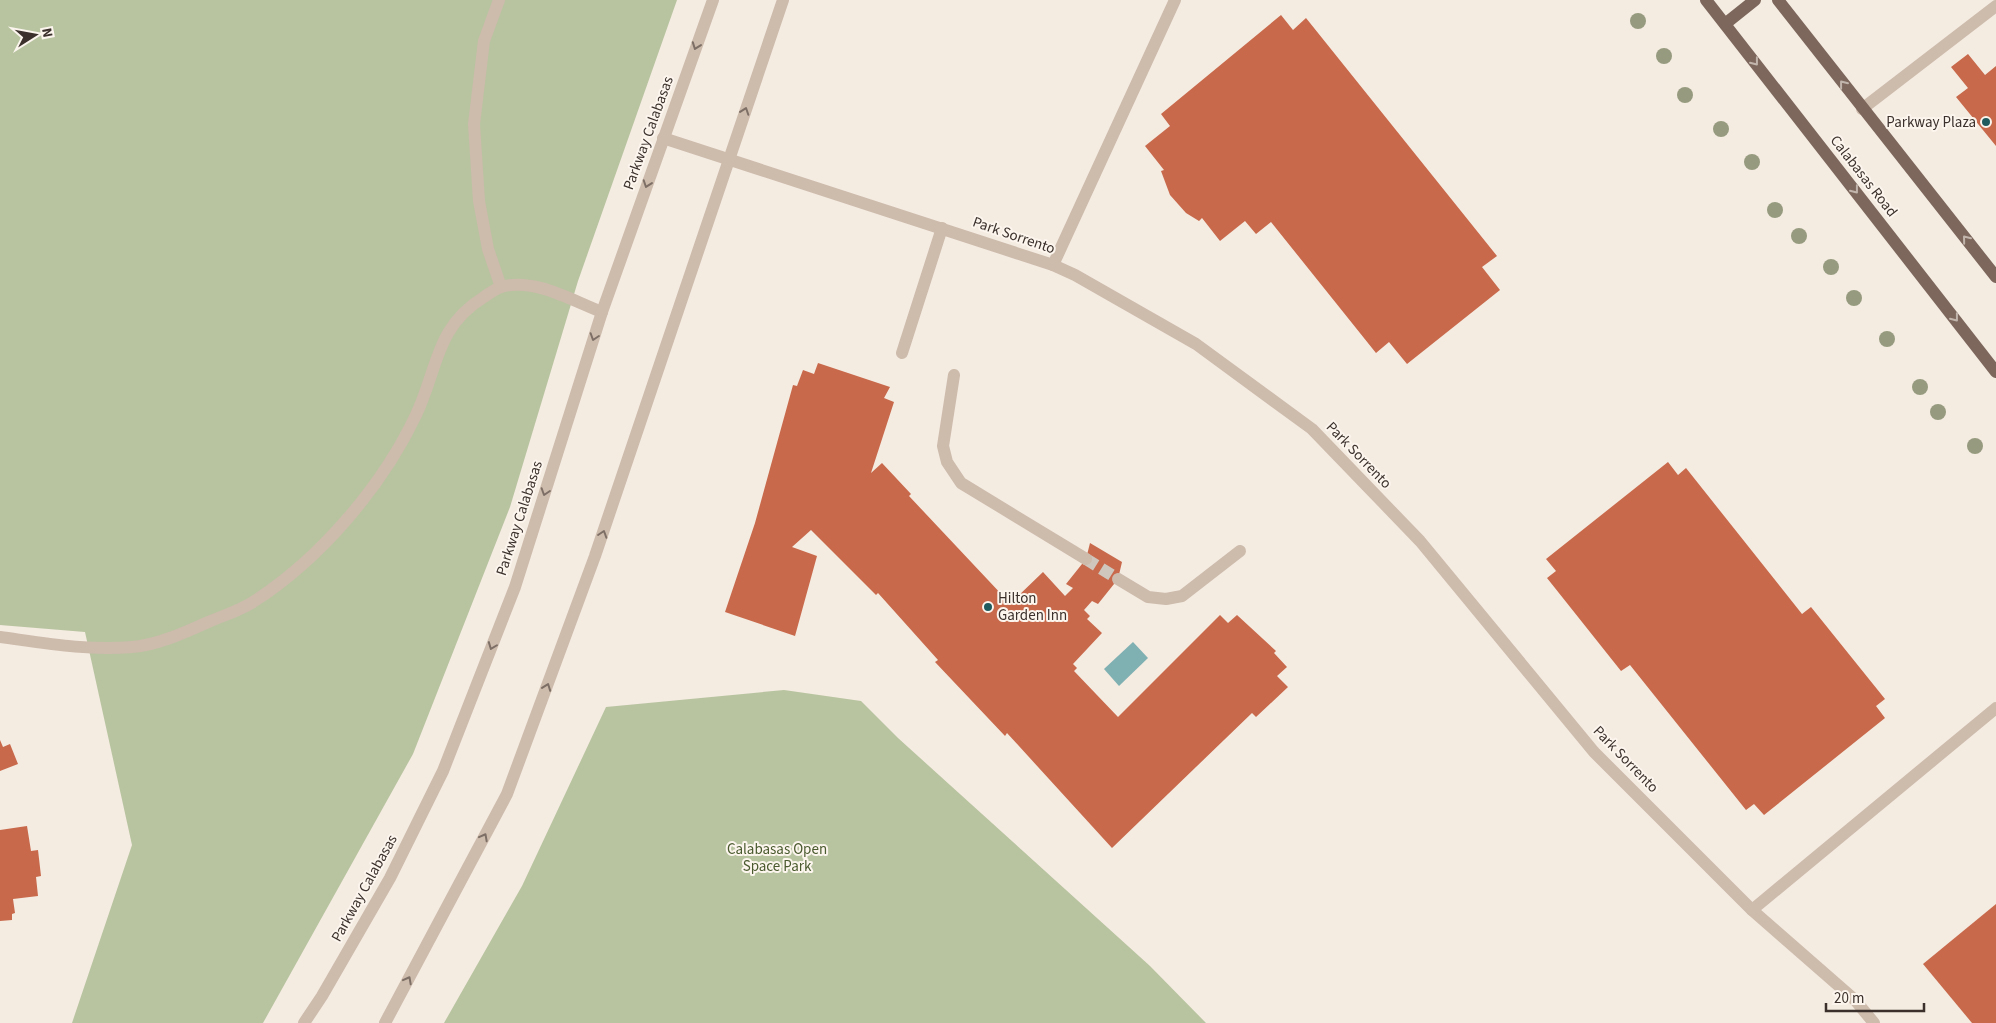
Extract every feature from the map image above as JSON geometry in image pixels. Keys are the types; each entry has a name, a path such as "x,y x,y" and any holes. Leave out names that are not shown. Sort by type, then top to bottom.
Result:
{"main road":[{"name":"Calabasas Road","path":"1706,0 1996,372"},
{"path":"1725,24 1755,0"},
{"path":"1778,0 1996,277"}],"street":[{"path":"499,0 484,41 474,124 478,201 488,249 501,287"},
{"name":"Parkway Calabasas","path":"304,1023 322,996 390,878 443,771 515,587 602,312 713,0"},
{"path":"385,1023 507,794 596,556 659,363 783,0"},
{"path":"1053,265 1175,0"},
{"path":"1862,109 1996,6"},
{"name":"Park Sorrento","path":"663,138 730,158 1053,265 1075,275 1196,344 1312,429 1420,541 1594,752 1752,910 1855,1000 1874,1023"},
{"path":"902,353 942,228"},
{"path":"0,637 85,648 134,647 184,633 251,603 300,568 343,524 385,468 416,415 442,341 466,308 501,287 521,285 544,289 602,312"},
{"path":"954,375 943,446 947,462 962,483 1086,559"},
{"path":"1118,579 1148,597 1166,599 1182,596 1240,551"},
{"path":"1752,910 1996,708"}],"green space":[{"path":"0,0 677,0 578,281 510,507 413,754 263,1023 72,1023 132,845 85,632 0,625"},
{"name":"Calabasas Open Space Park","path":"784,690 861,701 898,738 1150,966 1206,1023 444,1023 522,886 606,707"}],"water":[{"path":"1133,642 1148,658 1119,686 1104,669"}],"building":[{"path":"1281,15 1293,30 1306,18 1497,256 1482,267 1500,290 1407,364 1389,342 1376,353 1271,222 1256,234 1245,221 1220,241 1202,218 1199,221 1186,213 1170,195 1161,171 1164,170 1145,146 1170,126 1161,114"},
{"name":"Parkway Plaza","path":"1968,54 1985,75 1996,66 1996,146 1956,97 1968,88 1951,67"},
{"name":"Hilton Garden Inn","path":"818,363 890,387 884,398 894,402 871,473 882,463 911,494 909,496 1004,597 1007,594 1013,601 1043,572 1065,596 1073,588 1066,584 1086,559 1090,543 1122,562 1118,579 1098,604 1092,601 1084,610 1090,616 1087,619 1102,633 1073,664 1077,668 1074,671 1118,717 1220,615 1228,623 1237,615 1276,651 1274,653 1287,667 1277,676 1288,687 1256,717 1252,713 1112,848 1007,733 1005,736 935,662 938,660 878,593 876,595 811,530 792,547 817,556 795,636 725,612 755,523 793,385 797,386 803,370 814,374"},
{"path":"1668,462 1678,475 1686,468 1802,614 1811,607 1885,699 1876,706 1885,718 1764,815 1754,804 1746,810 1630,665 1621,671 1547,578 1556,571 1546,559"},
{"path":"0,740 3,747 10,744 18,764 0,771"},
{"path":"27,826 31,851 38,850 41,876 36,877 38,896 13,899 15,913 12,914 12,920 0,921 0,830"},
{"path":"1996,904 1996,1023 1972,1023 1923,964"}],"tunnel":[{"path":"1086,559 1118,579"}],"place":[{"name":"Parkway Plaza","path":"1986,122"},
{"name":"Hilton Garden Inn","path":"988,607"}]}
